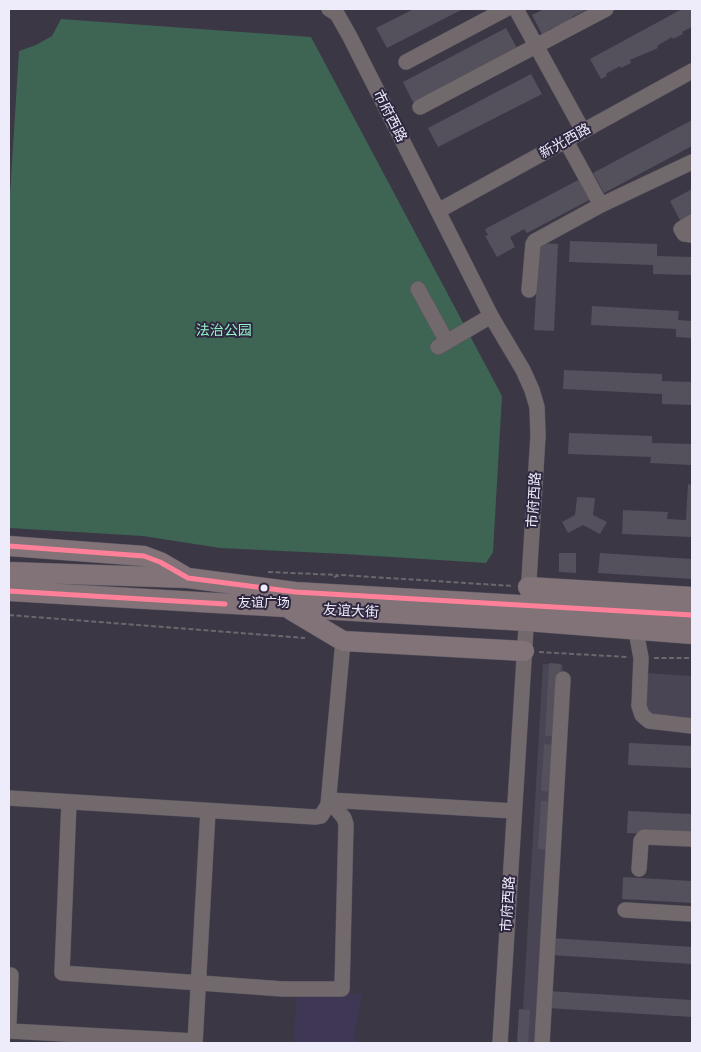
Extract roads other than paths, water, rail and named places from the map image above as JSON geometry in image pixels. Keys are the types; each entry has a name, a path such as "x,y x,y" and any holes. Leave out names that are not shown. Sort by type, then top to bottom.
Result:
{"main road":[{"path":"9,546 144,556 160,562 188,578"},
{"name":"友谊大街","path":"9,572 188,578 295,592 692,615"},
{"name":"友谊大街","path":"9,591 288,608 527,604 636,630 692,634"},
{"path":"527,604 692,597"},
{"path":"288,608 343,641 524,651"}],"street":[{"name":"市府西路","path":"329,9 337,14 349,35 492,316 523,370 532,390 537,408 538,436 500,1043"},
{"path":"406,62 506,9"},
{"path":"516,9 583,131"},
{"path":"420,107 606,9"},
{"name":"新光西路","path":"438,211 692,71"},
{"path":"566,141 601,205"},
{"path":"529,290 533,244 535,242 601,205 692,162"},
{"path":"692,222 681,229 684,234 692,236"},
{"path":"418,289 442,345 492,316"},
{"path":"636,630 641,658 639,706 642,715 649,721 692,726"},
{"path":"9,798 315,817 324,813 329,800 343,641"},
{"path":"542,1043 563,679"},
{"path":"329,800 514,811"},
{"path":"69,802 62,974 283,989 342,989 346,824 344,818 329,800"},
{"path":"9,1030 151,1041 195,1042 208,810"},
{"path":"639,868 641,841 644,837 692,839"},
{"path":"626,910 692,914"},
{"path":"9,1022 12,975"}],"place":[{"name":"友谊广场","path":"264,588"}],"park label":[{"name":"法治公园","path":"224,331"}]}
